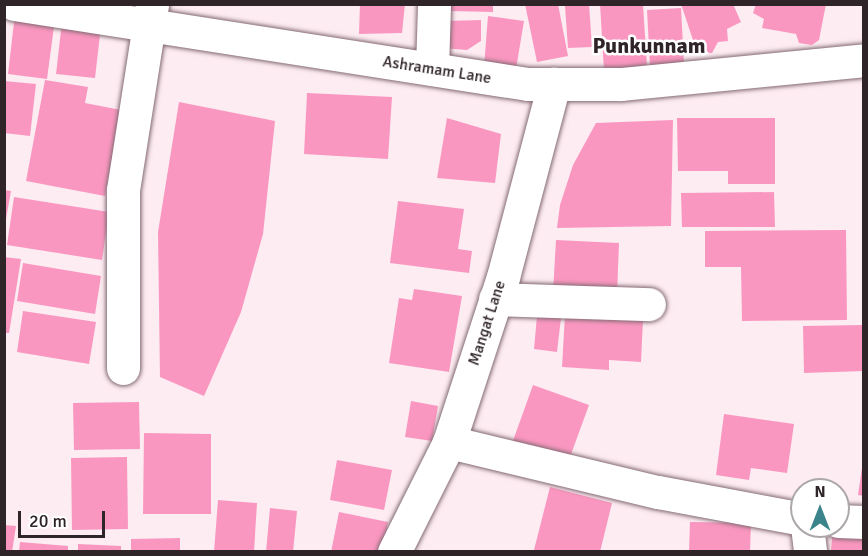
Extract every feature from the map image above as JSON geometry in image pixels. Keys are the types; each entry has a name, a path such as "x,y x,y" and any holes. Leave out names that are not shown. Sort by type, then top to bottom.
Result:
{"street":[{"name":"Ashramam Lane","path":"14,4 150,13 432,69 528,84 621,84 864,60"},
{"path":"432,69 434,4"},
{"path":"123,368 123,190 150,13"},
{"name":"Mangat Lane","path":"394,552 449,441 495,299 554,84"},
{"path":"495,299 650,304"},
{"path":"449,441 658,492 790,517"}],"building":[{"path":"360,4 405,4 402,33 359,34"},
{"path":"449,4 493,4 493,12 449,11"},
{"path":"525,4 558,4 568,56 537,62"},
{"path":"589,4 592,47 568,48 565,6"},
{"path":"600,4 643,4 647,67 604,70"},
{"path":"681,4 733,4 741,22 727,29 728,41 718,42 712,53 697,52"},
{"path":"756,4 826,4 819,40 812,45 799,43 796,34 762,28 764,19 753,13"},
{"path":"681,8 684,64 650,66 647,10"},
{"path":"15,14 55,19 47,79 8,74"},
{"path":"488,16 524,21 516,69 484,67"},
{"path":"481,20 481,41 467,50 443,48 445,21"},
{"path":"62,22 101,26 95,78 56,74"},
{"path":"45,80 88,87 85,103 121,110 105,196 26,181"},
{"path":"4,81 36,84 30,136 4,133"},
{"path":"307,93 392,97 388,159 304,154"},
{"path":"179,102 275,121 263,234 241,312 204,396 160,377 158,232"},
{"path":"447,118 501,134 495,183 437,178"},
{"path":"677,118 775,118 775,184 728,184 728,171 678,171"},
{"path":"673,120 671,226 557,228 560,205 573,165 596,123"},
{"path":"4,190 11,191 6,219 4,219"},
{"path":"774,192 775,227 682,227 681,193"},
{"path":"14,197 109,212 102,260 7,245"},
{"path":"398,201 464,209 458,249 472,251 469,273 390,263"},
{"path":"846,230 847,320 742,321 741,267 705,267 705,231"},
{"path":"556,240 619,243 617,295 553,292"},
{"path":"4,257 21,259 9,333 4,333"},
{"path":"23,263 101,276 95,314 17,301"},
{"path":"414,289 462,296 449,372 389,363 399,298 412,300"},
{"path":"23,311 96,322 89,364 17,352"},
{"path":"565,315 643,320 641,362 609,360 609,370 562,367"},
{"path":"537,316 561,318 557,352 534,349"},
{"path":"864,325 864,371 804,373 803,326"},
{"path":"533,385 589,405 566,468 510,449"},
{"path":"411,401 438,406 432,441 405,437"},
{"path":"139,402 140,449 74,450 73,403"},
{"path":"724,414 794,424 787,473 751,468 749,480 716,475"},
{"path":"144,433 211,434 211,514 143,514"},
{"path":"127,457 128,529 72,530 71,458"},
{"path":"337,460 392,470 384,510 330,500"},
{"path":"862,468 864,468 864,496 858,495"},
{"path":"550,487 612,503 600,552 534,550"},
{"path":"218,500 257,503 254,552 214,552"},
{"path":"270,508 297,511 293,552 266,552"},
{"path":"339,512 388,522 383,552 331,552"},
{"path":"690,522 751,523 750,552 689,552"},
{"path":"4,525 16,526 12,552 4,552"},
{"path":"180,538 180,552 131,552 131,539"},
{"path":"832,538 864,538 864,552 831,552"},
{"path":"20,542 68,546 68,552 19,552"},
{"path":"78,544 121,546 121,552 78,552"}],"district":[{"name":"Punkunnam","path":"649,46"}]}
